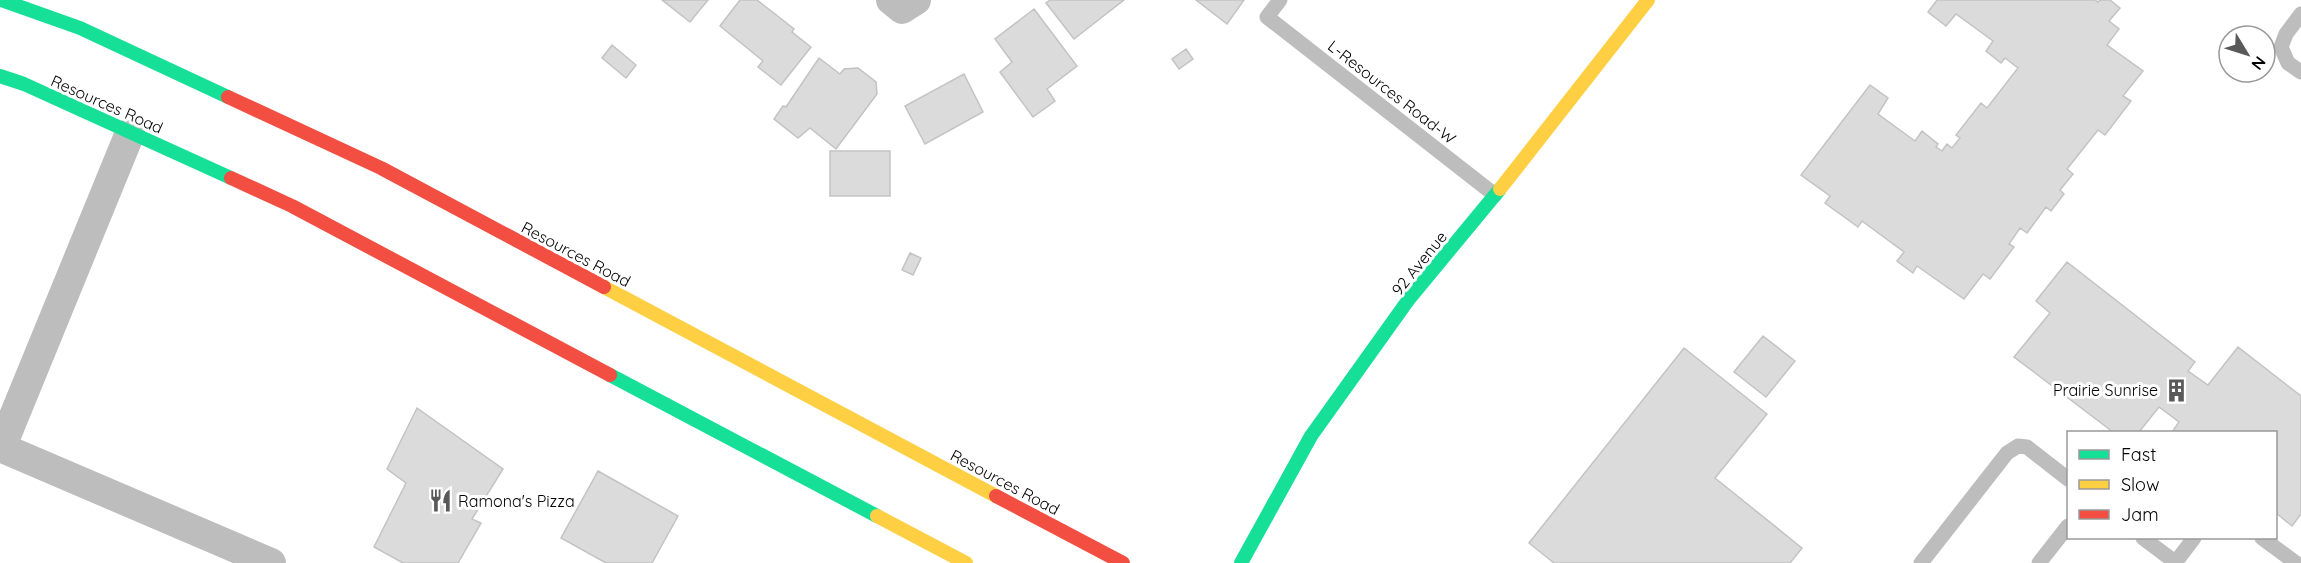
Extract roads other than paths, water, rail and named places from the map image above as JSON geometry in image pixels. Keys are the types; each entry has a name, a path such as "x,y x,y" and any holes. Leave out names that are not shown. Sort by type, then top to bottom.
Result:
{"main road":[{"name":"Resources Road","path":"1,0 80,28 381,168 1123,563"},
{"name":"92 Avenue","path":"1240,563 1311,436 1409,300 1495,195 1647,0"},
{"name":"Resources Road","path":"0,76 24,84 292,206 966,563"}],"street":[{"path":"130,133 0,448 271,563"}],"lane":[{"name":"L-Resources Road-W","path":"1280,0 1267,17 1495,195"},
{"path":"2301,14 2286,34 2281,47 2289,63 2301,72"},
{"path":"1921,563 2007,453 2018,446 2027,447 2067,478"},
{"path":"2038,563 2067,527"},
{"path":"2146,539 2175,563 2193,539"},
{"path":"2265,539 2296,563"}],"place":[{"name":"Prairie Sunrise","path":"2176,390"},
{"name":"Ramona's Pizza","path":"440,501"}]}
